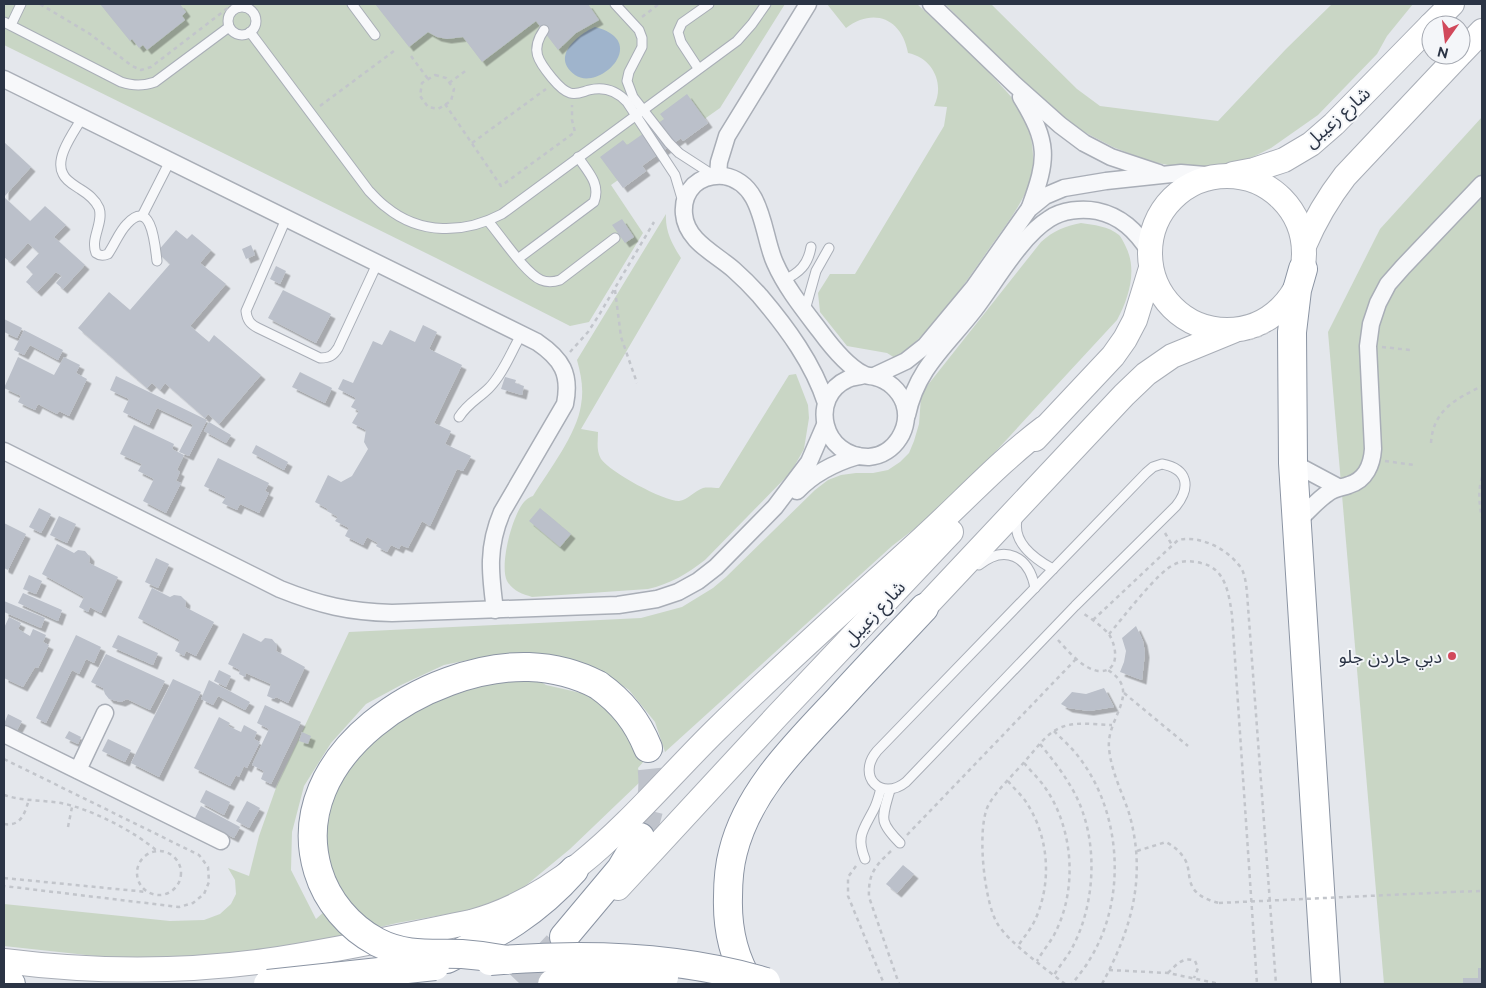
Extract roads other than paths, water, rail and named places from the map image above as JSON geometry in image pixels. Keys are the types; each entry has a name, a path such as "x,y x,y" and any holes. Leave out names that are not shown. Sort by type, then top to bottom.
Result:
{"highway":[{"path":"1304,257 1297,290 1292,332 1293,463 1326,984"},
{"path":"766,984 732,947 727,909 729,874 733,851 740,830 761,790 788,754 924,608"},
{"path":"507,960 477,955 433,955 404,952 377,942 353,926 334,904 320,879 314,851 314,822 316,808 338,762 361,735 393,709 435,686 475,673 529,667 546,668 573,674 598,685 629,712 648,748"},
{"path":"564,937 621,869 640,837"},
{"path":"388,984 443,961 519,920 548,897 574,870"},
{"path":"268,984 507,960 596,958 666,961 716,969 766,984"},
{"path":"552,984 676,977 766,984"},
{"path":"4,983 11,984"}],"main road":[{"name":"شارع زعيبل","path":"1441,15 1452,4"},
{"path":"1471,42 1482,31"},
{"name":"شارع زعيبل","path":"1220,176 1254,170 1276,162 1311,144 1334,124 1421,35"},
{"path":"1304,257 1298,223 1286,203 1269,188 1247,178 1220,176 1196,182 1177,194 1167,204 1162,210 1153,230 1150,260 1159,290 1173,308 1192,322 1241,335 1280,309 1294,291 1315,221 1328,197 1345,176 1450,65"},
{"name":"شارع زعيبل","path":"564,937 585,922 617,889 1113,356 1126,339 1136,320 1150,260"},
{"name":"شارع زعيبل","path":"924,608 1124,394 1146,374 1172,356 1241,335"},
{"path":"4,961 45,966 132,970 221,966 273,960 387,939 486,918 517,905 574,870 618,831 693,752 815,636 923,538 1002,462 1044,428"}],"street":[{"path":"716,175 727,136 808,4"},
{"path":"932,4 1014,84 1060,125 1084,143 1110,157 1164,174"},
{"path":"4,79 550,350 560,361 566,375 568,389 565,404 502,512 496,527 490,560 495,610"},
{"path":"1014,84 1035,120 1044,154 1042,172 1029,209"},
{"path":"1150,260 1139,236 1125,223 1107,213 1088,209 1067,211 1049,218 1022,244 972,312 928,364 912,394 904,431 891,448 872,457 858,456 846,452 837,446 830,436 825,425 824,414 826,403 835,389 848,379 869,376 906,362 924,346 974,287 1029,209 1045,196 1064,188 1086,183 1164,174 1220,176"},
{"path":"826,403 816,377 803,353 760,296 734,270 691,235 686,225 684,204 691,188 697,182 716,175 731,178 752,194 758,206 767,243 774,262 804,310 833,349 869,376 887,382 898,391 904,403 906,417"},
{"path":"1296,522 1318,501 1338,487 1350,485 1360,479 1368,470 1373,459 1368,346 1371,324 1378,303 1388,284 1482,184"},
{"path":"760,296 784,280"},
{"path":"4,452 280,589 307,600 334,608 363,612 495,610 626,604 657,599 678,592 698,581 716,567 775,507 809,462 825,425"},
{"path":"775,507 788,499 820,471 858,456"},
{"path":"1293,463 1338,487"},
{"path":"78,770 105,713"},
{"path":"4,734 221,841"}],"lane":[{"path":"21,4 8,24 121,82 138,86 155,82 165,76 229,27"},
{"path":"251,10 259,4"},
{"path":"352,4 375,35"},
{"path":"615,4 638,30 642,38 642,47 629,72 627,81 633,97 679,153 716,175"},
{"path":"698,68 680,42 678,32 682,23 709,4"},
{"path":"250,32 369,191 385,207 403,219 424,226 446,229 468,228 502,214 737,40 745,33 766,4"},
{"path":"231,6 251,10 255,24 250,32 238,34 229,27 228,18 231,6"},
{"path":"544,30 539,37 536,47 537,56 542,66 566,92 578,94 598,88 621,95 675,175 684,204"},
{"path":"82,118 64,152 60,166 66,178 98,205 101,214 94,244 96,253 99,256 108,254 127,223 138,216 142,216 146,218 150,225 157,261"},
{"path":"668,163 679,153"},
{"path":"518,258 594,202 597,195 596,186 578,157"},
{"path":"142,216 170,161"},
{"path":"286,219 246,311 247,318 251,324 258,328 313,355 320,358 328,358 338,348 377,264"},
{"path":"488,221 535,277 543,282 560,280 615,238"},
{"path":"784,280 800,272 806,265 811,248"},
{"path":"804,310 816,271 829,248"},
{"path":"458,417 468,404 489,388 496,380 521,334"},
{"path":"1162,464 1172,466 1180,471 1185,480 1186,489 1182,498 906,782 899,788 886,789 874,783 869,776 868,767 871,758 1053,569 1153,467 1162,464"},
{"path":"1025,499 1016,521 1019,539 1037,559 1053,569"},
{"path":"924,608 987,558 996,555 1006,554 1022,560 1031,572 1035,588"},
{"path":"886,789 884,822 887,829 900,843"},
{"path":"865,859 861,850 862,830 886,789"}],"water":[{"path":"595,27 611,34 619,43 620,53 615,63 607,71 596,77 585,78 575,75 568,68 565,61 566,54 574,41"}],"tunnel":[{"path":"640,837 648,814 652,793 652,772 648,748"},
{"path":"520,984 557,945"}],"place":[{"name":"دبي جاردن جلو","path":"1452,656"}]}
